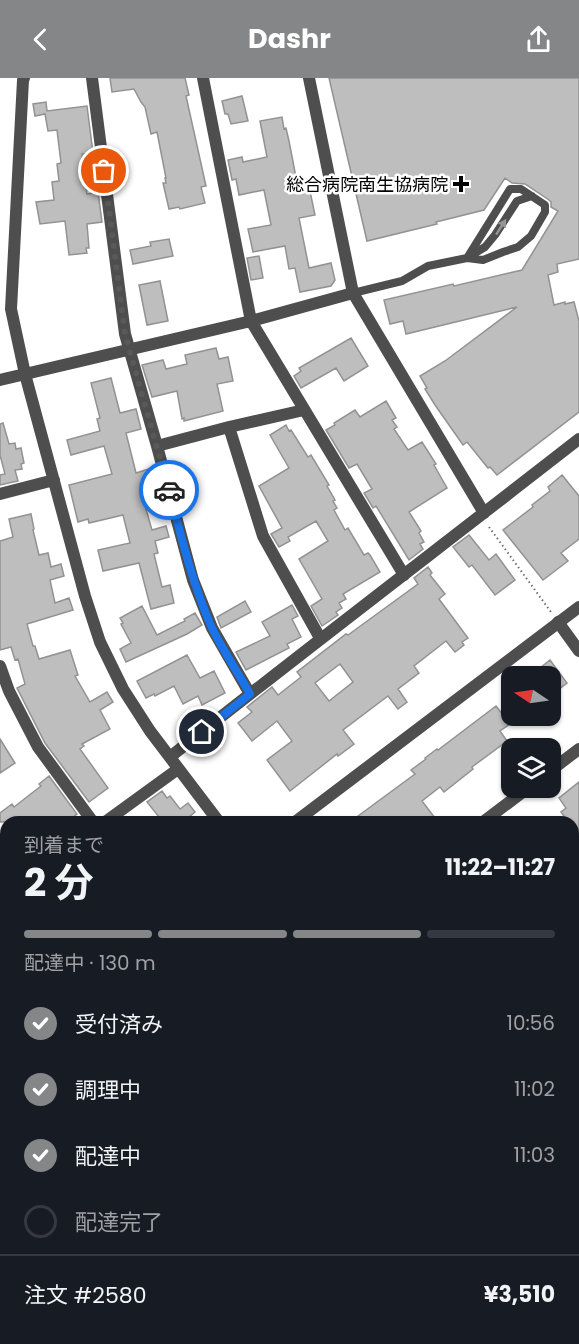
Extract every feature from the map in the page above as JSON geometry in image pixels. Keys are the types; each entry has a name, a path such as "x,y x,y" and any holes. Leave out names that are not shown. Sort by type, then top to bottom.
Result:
{"street":[{"path":"24,78 11,309 25,374 85,596 100,642 123,689 150,731 214,816"},
{"path":"92,78 125,334 129,350 193,580 212,628 250,694"},
{"path":"202,78 251,321 404,575"},
{"path":"309,78 353,293 484,513"},
{"path":"0,380 251,321 353,293"},
{"path":"157,447 229,427 304,410"},
{"path":"229,427 263,536 320,638"},
{"path":"170,757 320,638 579,439"},
{"path":"0,494 54,480"},
{"path":"303,816 579,607"},
{"path":"558,622 579,651"},
{"path":"0,666 9,691 38,747 89,816"},
{"path":"561,763 579,749"},
{"path":"113,816 178,769"},
{"path":"491,816 515,798"}],"lane":[{"path":"353,293 402,281 428,266 467,258 483,260 519,247 531,236 545,212 545,205 521,189 510,189 467,258"},
{"path":"467,258 484,247 495,235 517,201 532,196"}],"path":[{"path":"484,513 489,528 558,622"}],"building":[{"path":"110,78 185,78 189,95 186,96 206,186 201,187 205,203 180,209 179,207 169,209 163,183 166,183 166,178 157,132 151,134 145,107 134,89 112,92"},
{"name":"総合病院南生協病院","path":"329,78 579,78 579,259 557,264 558,272 548,275 554,305 574,302 579,321 579,412 497,475 490,467 488,468 467,442 463,445 425,389 427,388 420,376 445,361 517,307 406,334 403,321 390,324 384,300 522,270 558,211 551,207 549,200 525,184 512,183 505,178 484,210 367,241"},
{"path":"242,96 248,121 231,124 228,114 225,114 222,101"},
{"path":"46,102 47,111 87,106 93,153 82,154 87,194 98,192 102,222 87,224 89,248 86,248 87,253 69,255 65,221 40,224 36,202 54,200 52,182 59,181 57,164 61,163 57,130 48,131 45,114 35,116 33,104"},
{"path":"282,117 299,193 310,191 315,215 299,218 309,268 331,263 335,280 331,286 300,292 295,268 289,269 285,246 253,252 248,229 271,225 264,190 239,195 236,179 232,180 228,160 242,157 243,162 267,157 260,121"},
{"path":"169,239 173,256 133,264 130,250 151,246 150,242"},
{"path":"259,256 263,278 251,280 247,258"},
{"path":"160,281 168,321 147,325 139,285"},
{"path":"351,338 368,366 344,381 336,368 301,388 294,376 301,371 299,368"},
{"path":"216,348 219,359 228,357 233,381 217,384 223,411 184,421 177,391 152,397 142,365 163,360 166,369 187,364 185,355"},
{"path":"111,378 120,413 136,409 141,429 126,433 136,473 152,468 157,488 141,492 152,530 166,526 169,537 155,541 158,553 154,554 162,587 170,585 174,603 151,609 139,563 103,571 98,550 130,543 123,515 89,523 88,519 78,522 69,485 112,474 104,446 71,455 67,440 100,431 97,419 100,418 91,383"},
{"path":"386,401 396,418 392,420 397,427 394,429 408,450 422,442 447,488 409,512 421,531 419,533 424,542 420,544 423,549 409,560 376,506 373,508 364,493 372,489 357,464 349,468 326,430 355,410 360,417"},
{"path":"3,423 9,444 15,443 16,449 21,448 24,463 21,464 22,469 15,470 18,481 0,485 0,475 5,474 0,455 0,424"},
{"path":"286,425 308,457 311,455 329,485 327,486 337,508 334,510 345,530 348,528 364,555 368,553 370,555 380,572 343,594 346,599 339,603 342,608 336,612 338,615 322,626 311,606 322,599 299,559 328,541 316,521 288,537 290,541 279,547 271,534 282,528 259,486 289,468 270,435"},
{"path":"562,475 579,496 579,539 561,553 568,561 543,580 503,530 533,507 532,505 550,491 548,487"},
{"path":"31,514 39,555 48,553 51,567 61,564 64,576 50,580 55,603 69,598 73,610 27,624 33,646 35,646 39,659 70,650 78,675 75,676 90,702 107,692 113,702 100,710 110,729 82,744 84,746 80,749 108,788 89,802 45,743 17,688 25,684 18,659 15,660 11,647 0,650 0,541 13,537 9,519"},
{"path":"469,535 489,560 496,554 515,580 495,595 472,565 469,567 453,547"},
{"path":"428,567 432,573 430,575 445,594 439,599 468,638 462,642 464,645 455,652 446,641 414,666 419,673 398,689 407,702 398,709 388,696 343,730 354,744 338,756 337,754 290,791 267,760 292,741 277,721 252,741 238,723 252,712 247,707 272,687 278,695 301,677 297,672 346,634 348,635 418,584 414,578","holes":["340,664 353,682 329,701 315,683"]},
{"path":"245,601 251,612 221,628 217,617"},
{"path":"292,605 298,616 292,619 301,637 287,644 289,648 246,670 236,652 270,636 262,622"},
{"path":"142,606 157,635 185,621 184,619 195,613 202,625 126,662 120,649 131,643 120,618"},
{"path":"187,655 200,678 214,671 225,693 202,705 198,696 183,704 174,686 146,698 137,681"},
{"path":"550,660 554,666 542,666"},
{"path":"561,675 567,683 561,688"},
{"path":"496,706 501,712 501,726 507,726 500,731 505,738 501,738 501,745 444,792 440,787 422,801 433,816 358,816 415,774 411,770"},
{"path":"0,739 15,763 0,773"},
{"path":"49,776 77,814 74,816 0,816 0,813 12,804 14,807 41,786 39,784"},
{"path":"579,782 579,816 564,816 561,812 566,808 559,798"},
{"path":"162,791 167,798 170,796 180,809 188,803 195,812 190,816 158,816 147,802"}],"way so far":[{"path":"104,171 125,334 169,490"}],"place":[{"name":"総合病院南生協病院","path":"461,184"}],"route":[{"path":"169,490 193,580 212,628 250,694 202,732"}]}
